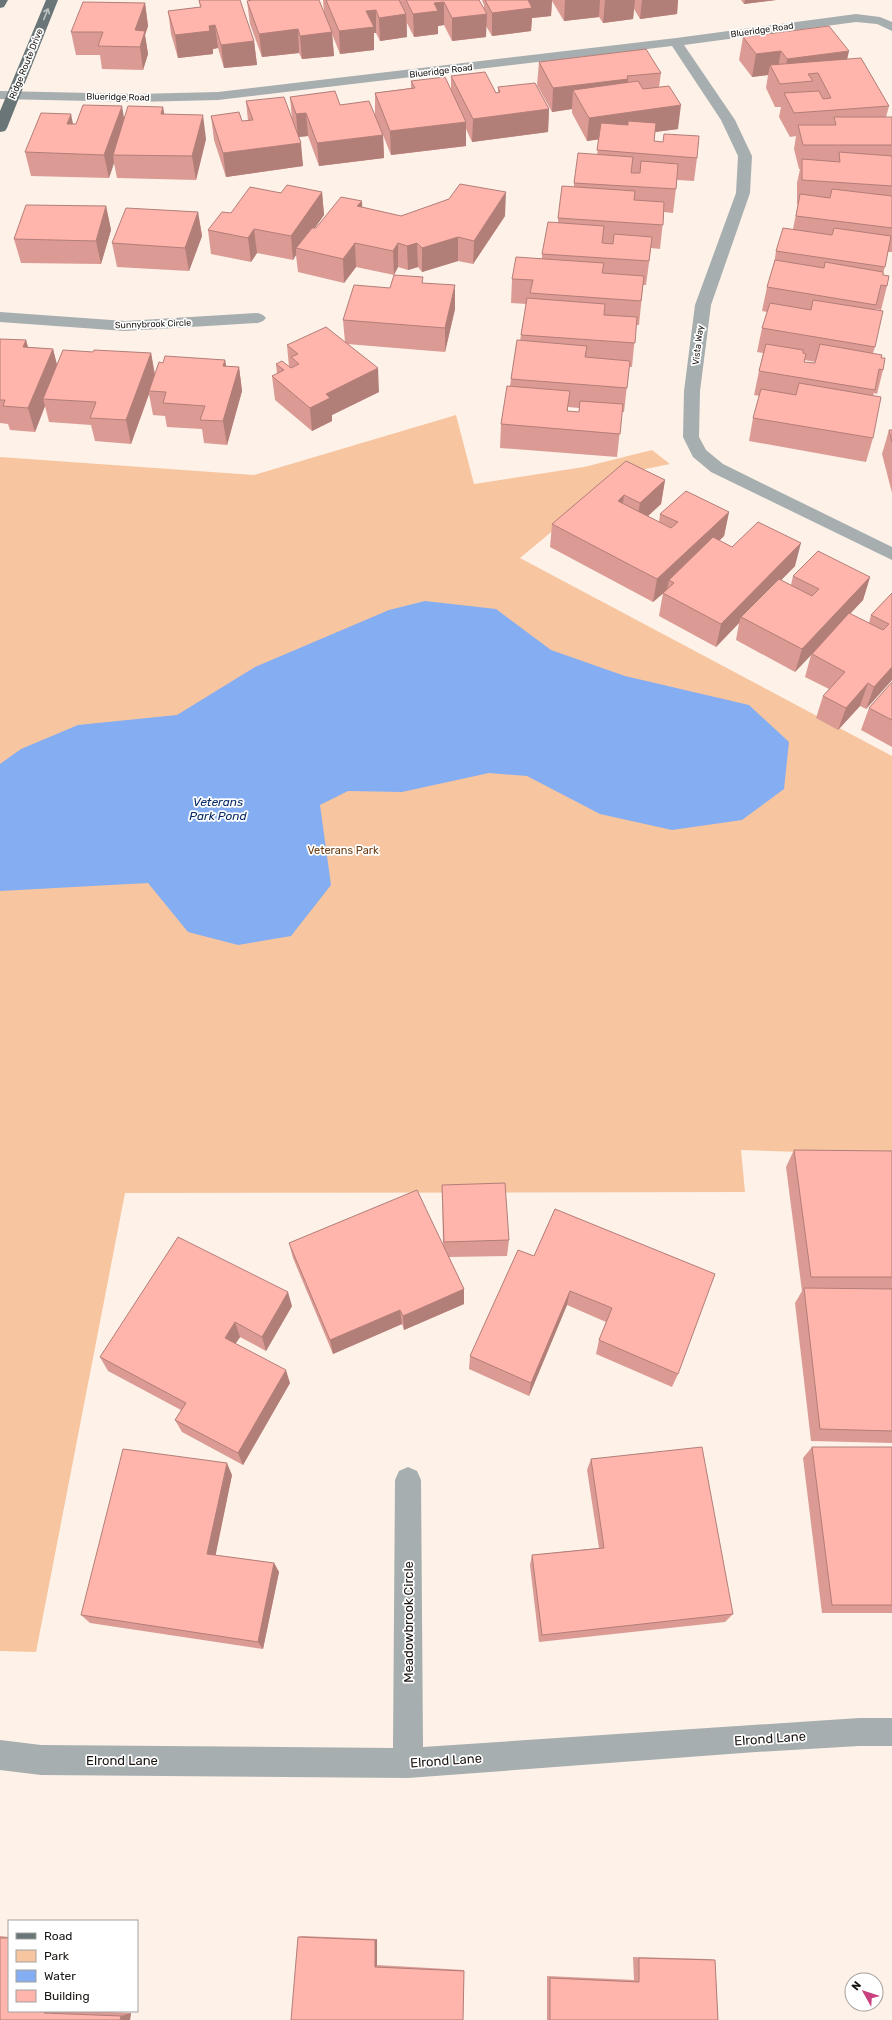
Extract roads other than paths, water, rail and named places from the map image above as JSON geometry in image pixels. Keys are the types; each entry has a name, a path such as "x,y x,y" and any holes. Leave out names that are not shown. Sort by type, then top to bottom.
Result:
{"main road":[{"path":"0,4 2,0"},
{"name":"Ridge Route Drive","path":"0,128 52,0"}],"street":[{"name":"Blueridge Road","path":"0,95 136,98 218,96 676,42 856,18 880,21 892,26"},
{"name":"Vista Way","path":"676,42 728,120 745,156 743,193 702,305 692,391 691,437 699,453 717,468 892,554"},
{"name":"Sunnybrook Circle","path":"0,317 125,326 258,318"},
{"name":"Meadowbrook Circle","path":"408,1480 408,1763"},
{"name":"Elrond Lane","path":"0,1755 41,1760 408,1763 756,1738 859,1732 892,1732"}],"water":[{"name":"Veterans Park Pond","path":"425,601 496,609 551,650 625,676 749,705 789,742 784,789 742,820 672,830 600,814 527,776 489,773 402,792 348,791 320,805 331,885 291,936 238,945 188,932 148,883 0,891 0,764 21,749 78,725 177,715 255,667 389,610"}],"park label":[{"name":"Veterans Park","path":"343,850"}]}
